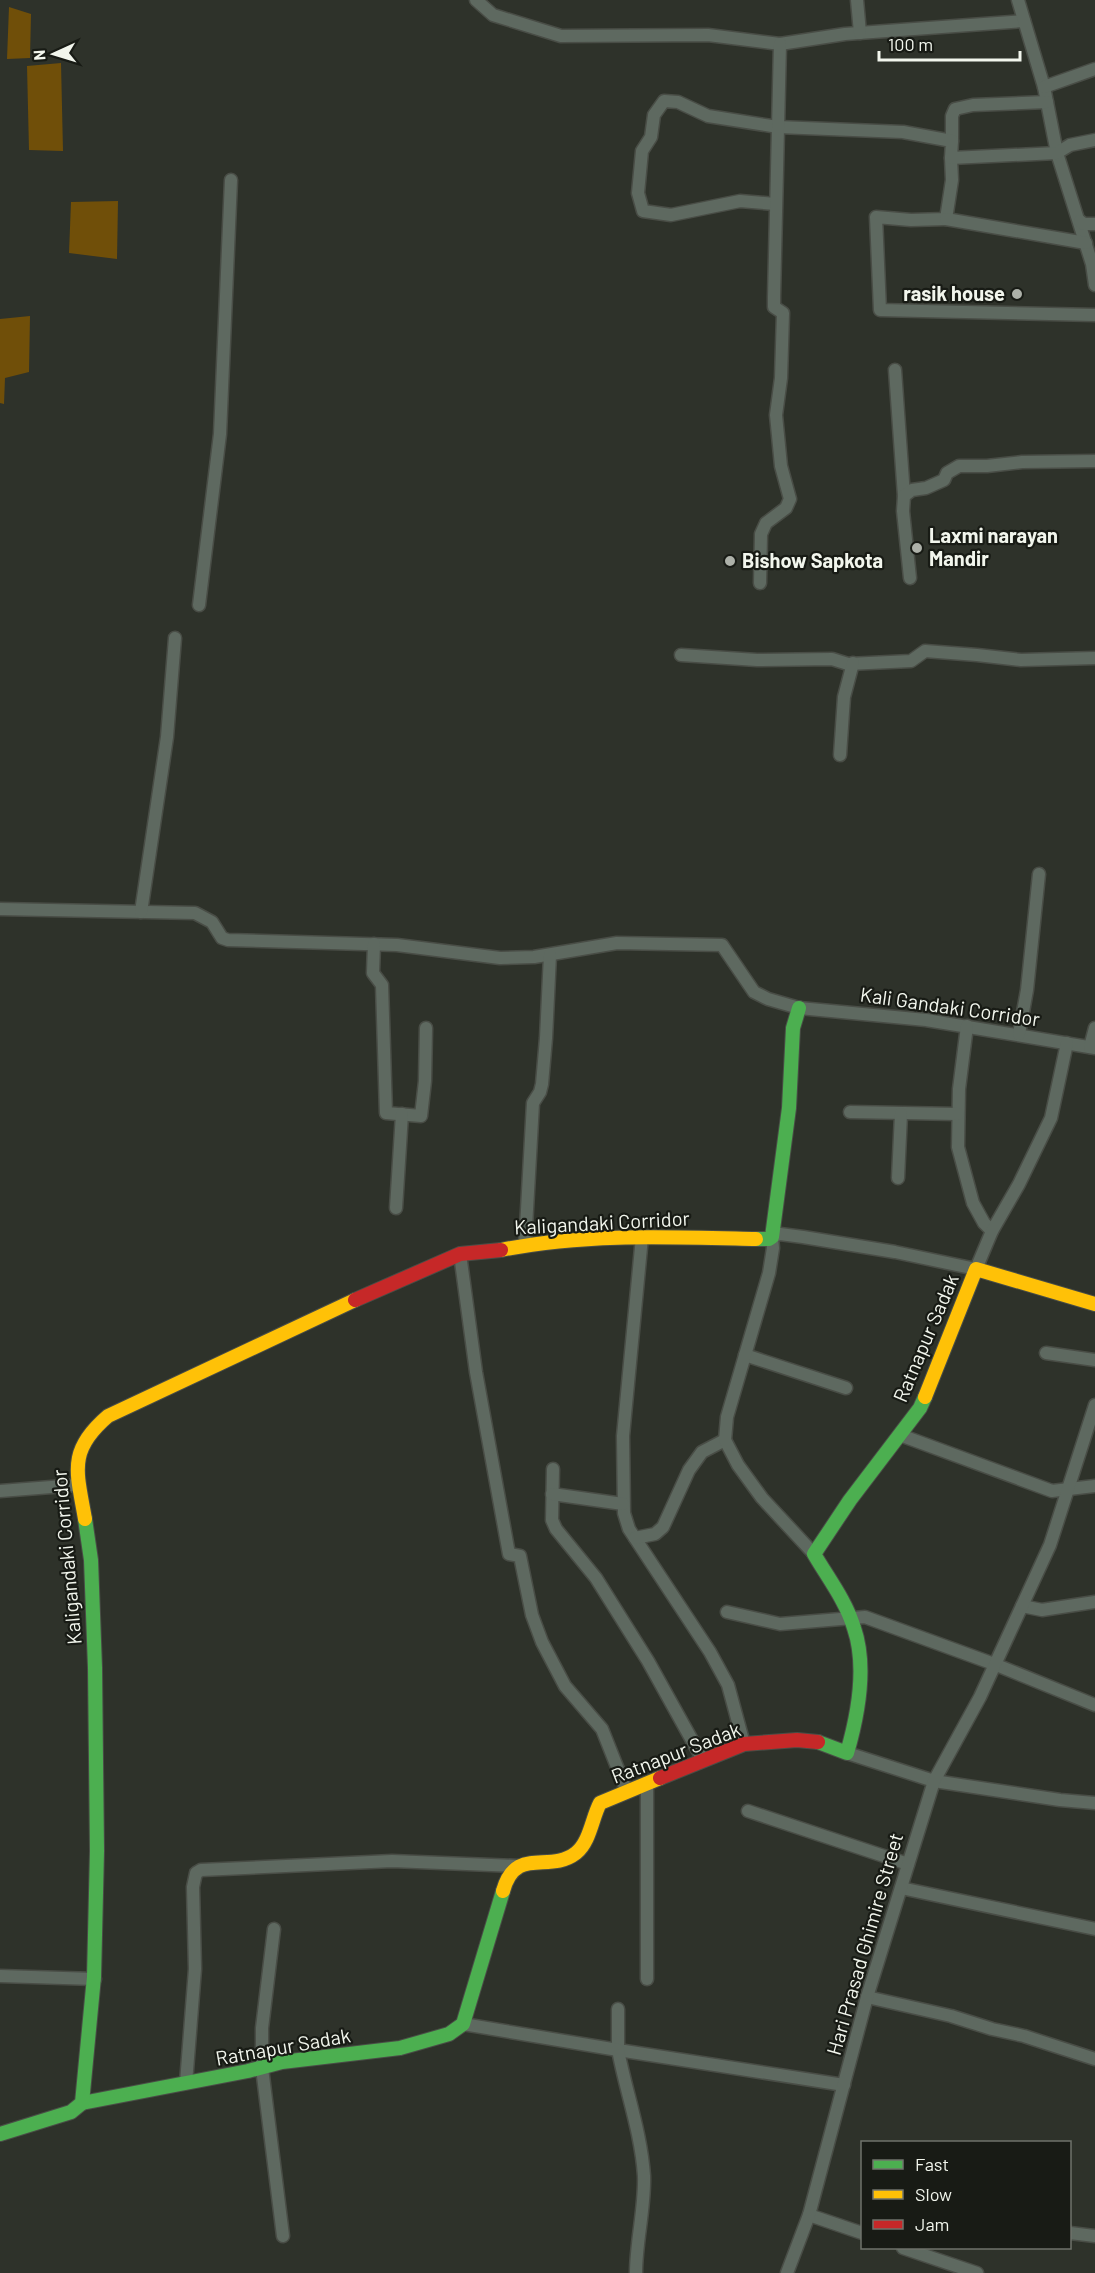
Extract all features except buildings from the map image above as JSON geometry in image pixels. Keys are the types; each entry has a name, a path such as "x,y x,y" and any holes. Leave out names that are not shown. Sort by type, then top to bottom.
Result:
{"main road":[{"path":"772,1237 789,1108 793,1028 799,1008"},
{"name":"Kaligandaki Corridor","path":"82,2103 95,1979 98,1924 96,1680 88,1532 77,1485 78,1456 84,1439 96,1425 108,1416 330,1311 460,1254 485,1253 525,1245 642,1237 769,1239 772,1237"},
{"name":"Ratnapur Sadak","path":"814,1554 850,1500 920,1408 976,1269 1095,1304"},
{"path":"814,1554 850,1617 857,1636 860,1655 854,1732 847,1753"},
{"name":"Ratnapur Sadak","path":"518,1866 565,1858 575,1854 585,1841 593,1814 600,1803 744,1744 814,1741 847,1753"},
{"path":"463,2024 500,1892 506,1880 518,1866"},
{"name":"Ratnapur Sadak","path":"82,2103 186,2084 282,2062 400,2048 448,2034 463,2024"},
{"path":"0,2134 71,2112 82,2103"}],"street":[{"path":"476,0 493,15 561,36 708,34 780,44 860,33 1024,21"},
{"path":"857,0 860,33"},
{"path":"1018,0 1044,87 1057,153 1094,264 1095,285"},
{"path":"760,583 761,534 766,523 786,508 790,499 781,466 776,415 783,313 774,307 780,44"},
{"path":"1044,87 1095,69"},
{"path":"775,204 740,201 671,215 643,211 638,194 642,152 651,137 654,115 664,101 678,102 708,116 778,127 903,132 952,141"},
{"path":"946,219 952,180 952,116 955,109 973,105 1047,102"},
{"path":"951,158 1057,153 1070,145 1095,140"},
{"path":"200,605 220,434 231,180"},
{"path":"1086,243 946,219 910,220 876,217 880,310 1095,315"},
{"path":"1080,221 1084,224 1095,224"},
{"path":"895,370 904,496 903,511 910,578"},
{"path":"904,496 912,490 926,488 944,480 947,473 959,466 1095,461"},
{"path":"141,912 167,737 175,638"},
{"path":"681,656 757,660 832,660 853,663 911,661 925,651 977,654 1021,660 1095,658"},
{"path":"840,755 844,698 853,663"},
{"path":"1019,1034 1027,990 1038,874"},
{"path":"0,909 195,913 212,922 222,938 228,940 374,944 500,958 550,955 542,1084 533,1102 525,1245"},
{"name":"Kali Gandaki Corridor","path":"550,955 617,943 722,945 754,992 768,999 799,1008 926,1020 1092,1048"},
{"path":"374,944 373,973 381,985 386,1113 421,1116 425,1081 426,1028"},
{"path":"967,1026 958,1114 958,1146 974,1203 984,1223 992,1231"},
{"path":"1092,1048 1095,1028"},
{"path":"814,1554 762,1498 738,1465 725,1440 727,1417 769,1273 773,1248 772,1237 780,1234 803,1237 895,1252 976,1269 992,1231 1019,1184 1051,1118 1067,1043"},
{"path":"850,1112 958,1114"},
{"path":"396,1208 402,1114"},
{"path":"898,1178 901,1114"},
{"path":"642,1237 623,1436 624,1513 629,1529 710,1652 728,1685 744,1744"},
{"path":"460,1254 476,1372 509,1554 520,1556 532,1615 542,1642 565,1686 602,1730 627,1792"},
{"path":"1046,1353 1095,1360"},
{"path":"745,1355 846,1388"},
{"name":"Hari Prasad Ghimire Street","path":"787,2273 809,2215 867,1997 934,1781 980,1697 1050,1545 1095,1405"},
{"path":"900,1435 1040,1488 1052,1491 1095,1486"},
{"path":"635,1538 655,1534 663,1527 689,1470 702,1452 725,1440"},
{"path":"553,1469 552,1520 556,1529 596,1578 648,1661 703,1760"},
{"path":"0,1491 77,1485"},
{"path":"552,1494 623,1504"},
{"path":"1022,1606 1042,1610 1095,1602"},
{"path":"727,1612 780,1624 865,1617 994,1664 1095,1705"},
{"path":"847,1753 934,1781 1095,1803"},
{"path":"647,1783 648,1979"},
{"path":"748,1811 908,1864"},
{"path":"186,2084 195,1969 193,1887 196,1872 392,1861 518,1866"},
{"path":"901,1888 1095,1929"},
{"path":"274,1929 262,2028 262,2068 283,2236"},
{"path":"0,1976 95,1979"},
{"path":"867,1997 951,2016 1095,2059"},
{"path":"618,2009 618,2050 626,2091 637,2122 644,2178 636,2273"},
{"path":"463,2024 844,2085"},
{"path":"809,2215 861,2233"},
{"path":"1071,2233 1095,2236"},
{"path":"909,2249 977,2273"}],"shaded area":[{"path":"9,7 31,14 30,58 7,59"},
{"path":"61,63 63,151 29,150 27,66"},
{"path":"118,201 117,259 69,253 71,202"},
{"path":"30,316 29,372 5,378 4,404 0,403 0,319"}],"traffic: fast":[{"path":"756,1239 772,1237 789,1108 793,1028 799,1008"},
{"path":"818,1742 847,1753 860,1690 860,1658 851,1618 814,1554 850,1500 920,1408 925,1397"},
{"path":"0,2134 71,2112 82,2103 94,1977 97,1851 95,1668 91,1560 85,1519"},
{"path":"82,2103 248,2071 282,2062 400,2048 449,2034 463,2024 503,1891"}],"traffic: slow":[{"path":"501,1250 596,1239 660,1237 756,1239"},
{"path":"925,1397 976,1269 1095,1304"},
{"path":"85,1519 79,1488 78,1463 86,1440 108,1416 355,1300"},
{"path":"503,1891 509,1877 525,1864 566,1859 576,1853 585,1843 600,1803 660,1778"}],"traffic: jam":[{"path":"355,1300 460,1254 501,1250"},
{"path":"660,1778 744,1744 797,1740 818,1742"}],"place":[{"name":"rasik house","path":"1017,294"},
{"name":"Laxmi narayan Mandir","path":"917,548"},
{"name":"Bishow Sapkota","path":"730,561"}]}
